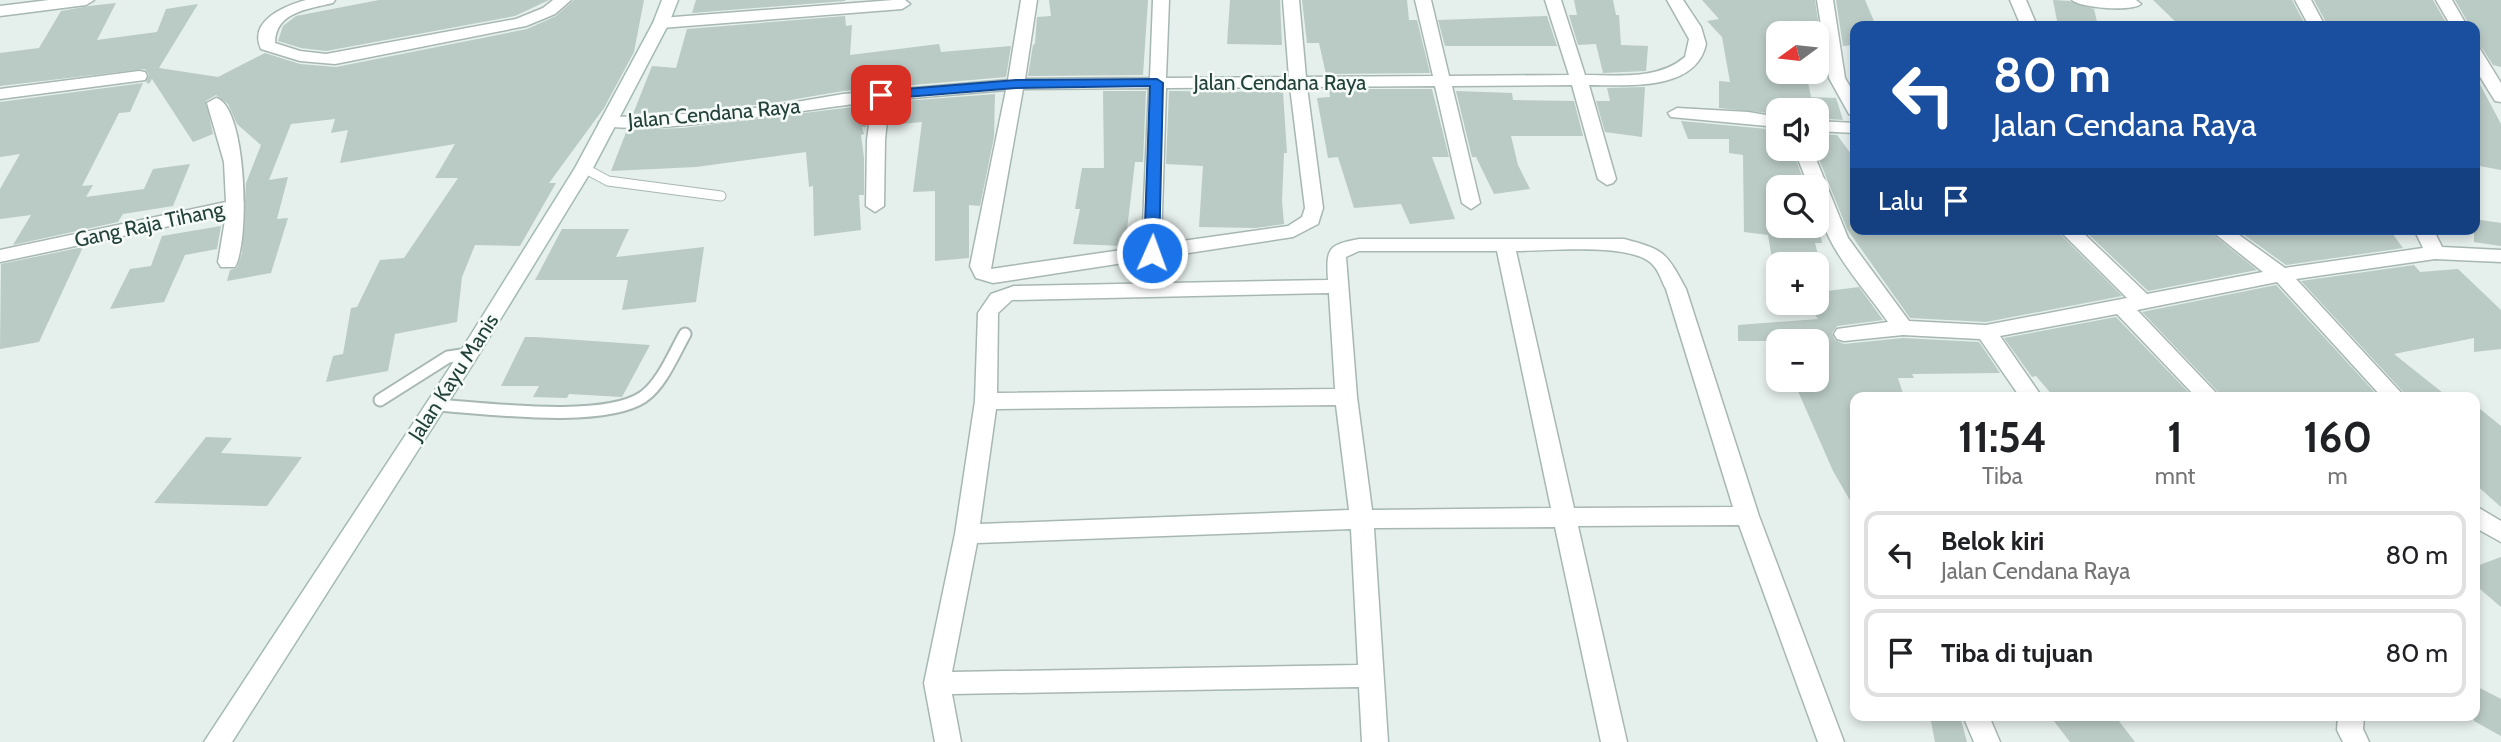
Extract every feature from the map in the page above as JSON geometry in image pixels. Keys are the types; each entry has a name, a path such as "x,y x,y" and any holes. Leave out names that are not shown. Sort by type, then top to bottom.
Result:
{"street":[{"path":"0,11 86,0"},
{"path":"327,0 289,10 271,21 265,33 267,46 314,60 335,59 520,23 549,11 563,0"},
{"name":"Jalan Kayu Manis","path":"217,742 469,354 584,168 661,23 670,0"},
{"path":"1029,0 1016,84 980,267 983,273 1002,276 1293,231 1311,219 1314,208 1298,83 1291,0"},
{"path":"1152,253 1161,0"},
{"path":"1423,0 1471,203"},
{"path":"1553,0 1600,148 1606,179"},
{"name":"Jalan Cendana Raya","path":"608,122 658,121 768,112 881,95 1016,84 1579,82 1659,77 1691,61 1698,43 1675,0"},
{"path":"1825,0 1838,78 1850,101"},
{"path":"2018,0 2027,21"},
{"path":"2080,0 2133,4"},
{"path":"2304,0 2314,21"},
{"path":"2444,0 2456,21"},
{"path":"661,23 902,4"},
{"path":"2480,62 2501,97"},
{"path":"0,94 139,76"},
{"path":"874,206 876,140 881,95"},
{"name":"Gang Raja Tihang","path":"0,256 235,206 233,151 216,103"},
{"path":"1677,113 1766,120"},
{"path":"1829,126 1850,128"},
{"path":"1808,161 1839,239 1903,328"},
{"path":"228,262 237,211 235,206"},
{"path":"2072,235 2205,392"},
{"path":"2226,235 2281,275 2389,392"},
{"path":"2426,235 2435,253"},
{"path":"1505,245 1614,742"},
{"path":"1375,742 1362,519 1346,397 1336,255 1349,247 1505,245 1624,246 1649,252 1661,261 1676,289 1747,516 1831,742"},
{"path":"1844,334 1903,328 1986,332 2281,275 2435,253 2501,256"},
{"path":"948,742 937,683 967,534 986,401 988,313 993,302 1002,296 1337,286"},
{"path":"1986,332 2028,392"},
{"path":"986,401 1346,397"},
{"path":"967,534 1362,519 1747,516"},
{"path":"2480,518 2501,533"},
{"path":"937,683 1370,676"},
{"path":"1978,721 1987,742"},
{"path":"2351,721 2350,730 2356,742"}],"lane":[{"path":"584,168 608,181 721,196"},
{"path":"436,405 615,409 646,396 685,334"},
{"path":"380,400 448,357 469,354"}],"building":[{"path":"379,0 549,0 515,16 326,51 301,48 278,41 283,26 296,16"},
{"path":"574,0 644,0 634,52 604,108 549,183 556,183 520,246 475,245 462,277 457,322 395,334 388,371 326,382 333,356 343,354 351,308 357,307 380,260 404,258 458,178 435,178 455,144 340,163 348,130 331,133 335,119 291,124 269,180 288,177 277,219 288,218 271,273 227,281 230,270 237,268 242,253 246,183 261,145 237,124 228,104 216,95 206,101 213,134 193,142 152,79 149,84 146,82 149,75 145,69 0,86 0,53 39,48 61,11 89,6 116,3 97,40 157,32 166,9 198,4 159,68 218,77 265,53 300,64 336,67 527,29 556,16"},
{"path":"696,0 845,0 845,1 692,13"},
{"path":"1049,0 1148,0 1143,75 1028,76 1037,17 1051,16"},
{"path":"1230,0 1280,0 1282,45 1227,44"},
{"path":"1302,0 1407,0 1409,20 1417,20 1430,73 1326,74 1319,43 1307,43"},
{"path":"1574,0 1613,0 1616,15 1619,15 1621,45 1648,46 1646,71 1603,73 1596,44 1578,45 1569,15 1577,15"},
{"path":"1702,0 1815,0 1818,21 1766,21 1766,84 1808,84 1811,97 1836,98 1843,120 1829,119 1829,98 1766,98 1766,113 1719,108 1719,81 1730,82 1722,37 1707,21 1719,19"},
{"path":"1836,0 1865,0 1874,21 1850,21 1850,45 1843,46"},
{"path":"2053,0 2070,1 2094,9 2097,21 2057,21"},
{"path":"2153,0 2292,0 2303,21 2175,21"},
{"path":"2314,0 2433,0 2445,21 2325,21"},
{"path":"2455,0 2501,0 2501,67 2493,65 2480,47 2480,21 2467,21"},
{"path":"845,16 846,26 852,25 850,55 939,44 941,52 1011,46 1006,77 843,91 767,104 633,114 652,66 676,68 687,29"},
{"path":"1547,16 1557,46 1445,46 1438,20"},
{"path":"143,83 130,112 119,113 82,186 93,185 86,197 144,189 153,169 190,164 173,206 123,214 118,222 13,245 31,215 0,219 0,189 20,154 0,157 0,102"},
{"path":"2480,84 2501,124 2501,170 2480,166"},
{"path":"1645,87 1642,137 1605,132 1596,101 1610,101 1607,88"},
{"path":"1329,89 1432,89 1449,157 1432,157 1455,219 1410,224 1401,204 1354,208 1338,157 1328,158 1317,98 1330,97"},
{"path":"1103,91 1146,91 1143,162 1135,162 1125,246 1073,244 1080,209 1075,209 1082,168 1104,168"},
{"path":"1169,91 1283,92 1287,153 1284,153 1284,224 1256,228 1199,227 1203,166 1166,164"},
{"path":"1456,91 1512,93 1513,100 1574,101 1583,136 1511,136 1518,165 1530,189 1494,194 1476,157 1472,157"},
{"path":"995,94 994,137 980,206 969,205 969,258 935,261 935,191 913,192 922,122 889,125 891,102"},
{"path":"869,105 866,127 862,127 864,134 861,135 864,195 859,195 861,230 814,236 813,186 809,187 806,152 696,167 611,171 627,130 683,128"},
{"path":"1681,121 1766,129 1766,161 1796,161 1802,175 1766,175 1766,235 1744,232 1743,155 1729,153 1729,139 1688,139"},
{"path":"1829,135 1837,135 1850,152 1850,233 1829,184 1829,175 1825,175 1820,161 1829,161"},
{"path":"2480,220 2501,223 2501,246 2474,242 2474,235 2480,235"},
{"path":"221,226 217,249 185,255 164,302 110,309 130,269 151,266 162,236"},
{"path":"562,229 629,229 616,257 704,247 696,302 622,310 628,280 535,280"},
{"path":"1851,235 2061,235 2122,296 1986,322 1910,318"},
{"path":"2089,235 2213,235 2257,270 2148,291"},
{"path":"2244,235 2393,235 2403,248 2286,265"},
{"path":"1769,238 1821,238 1822,243 1815,243 1817,252 1771,252"},
{"path":"83,247 39,342 0,349 1,264"},
{"path":"2414,265 2420,272 2458,269 2501,310 2501,349 2474,352 2474,338 2394,354 2442,392 2403,392 2301,281"},
{"path":"2276,285 2374,392 2218,392 2142,312"},
{"path":"1859,287 1883,320 1837,326 1832,333 1835,340 1844,344 1903,338 1979,342 2000,373 1912,374 1914,378 1898,378 1902,392 1850,392 1850,500 1833,471 1798,392 1829,392 1829,329 1766,329 1766,341 1738,341 1738,325 1818,319 1815,315 1829,315 1829,291"},
{"path":"2116,317 2188,392 2050,392 2036,376 2032,377 2004,338"},
{"path":"525,337 650,345 622,397 569,394 567,398 533,397 539,386 501,386"},
{"path":"2480,409 2501,426 2501,507 2480,488"},
{"path":"206,437 232,438 221,453 302,457 267,506 154,503"},
{"path":"2501,557 2501,607 2480,589 2480,565"},
{"path":"2480,688 2501,699 2501,736 2474,721 2480,721"},
{"path":"1931,721 1961,721 1967,742 1935,742"},
{"path":"2054,721 2119,721 2135,742 2070,742"}],"route":[{"path":"881,95 1016,84 1157,83 1152,253"}]}
